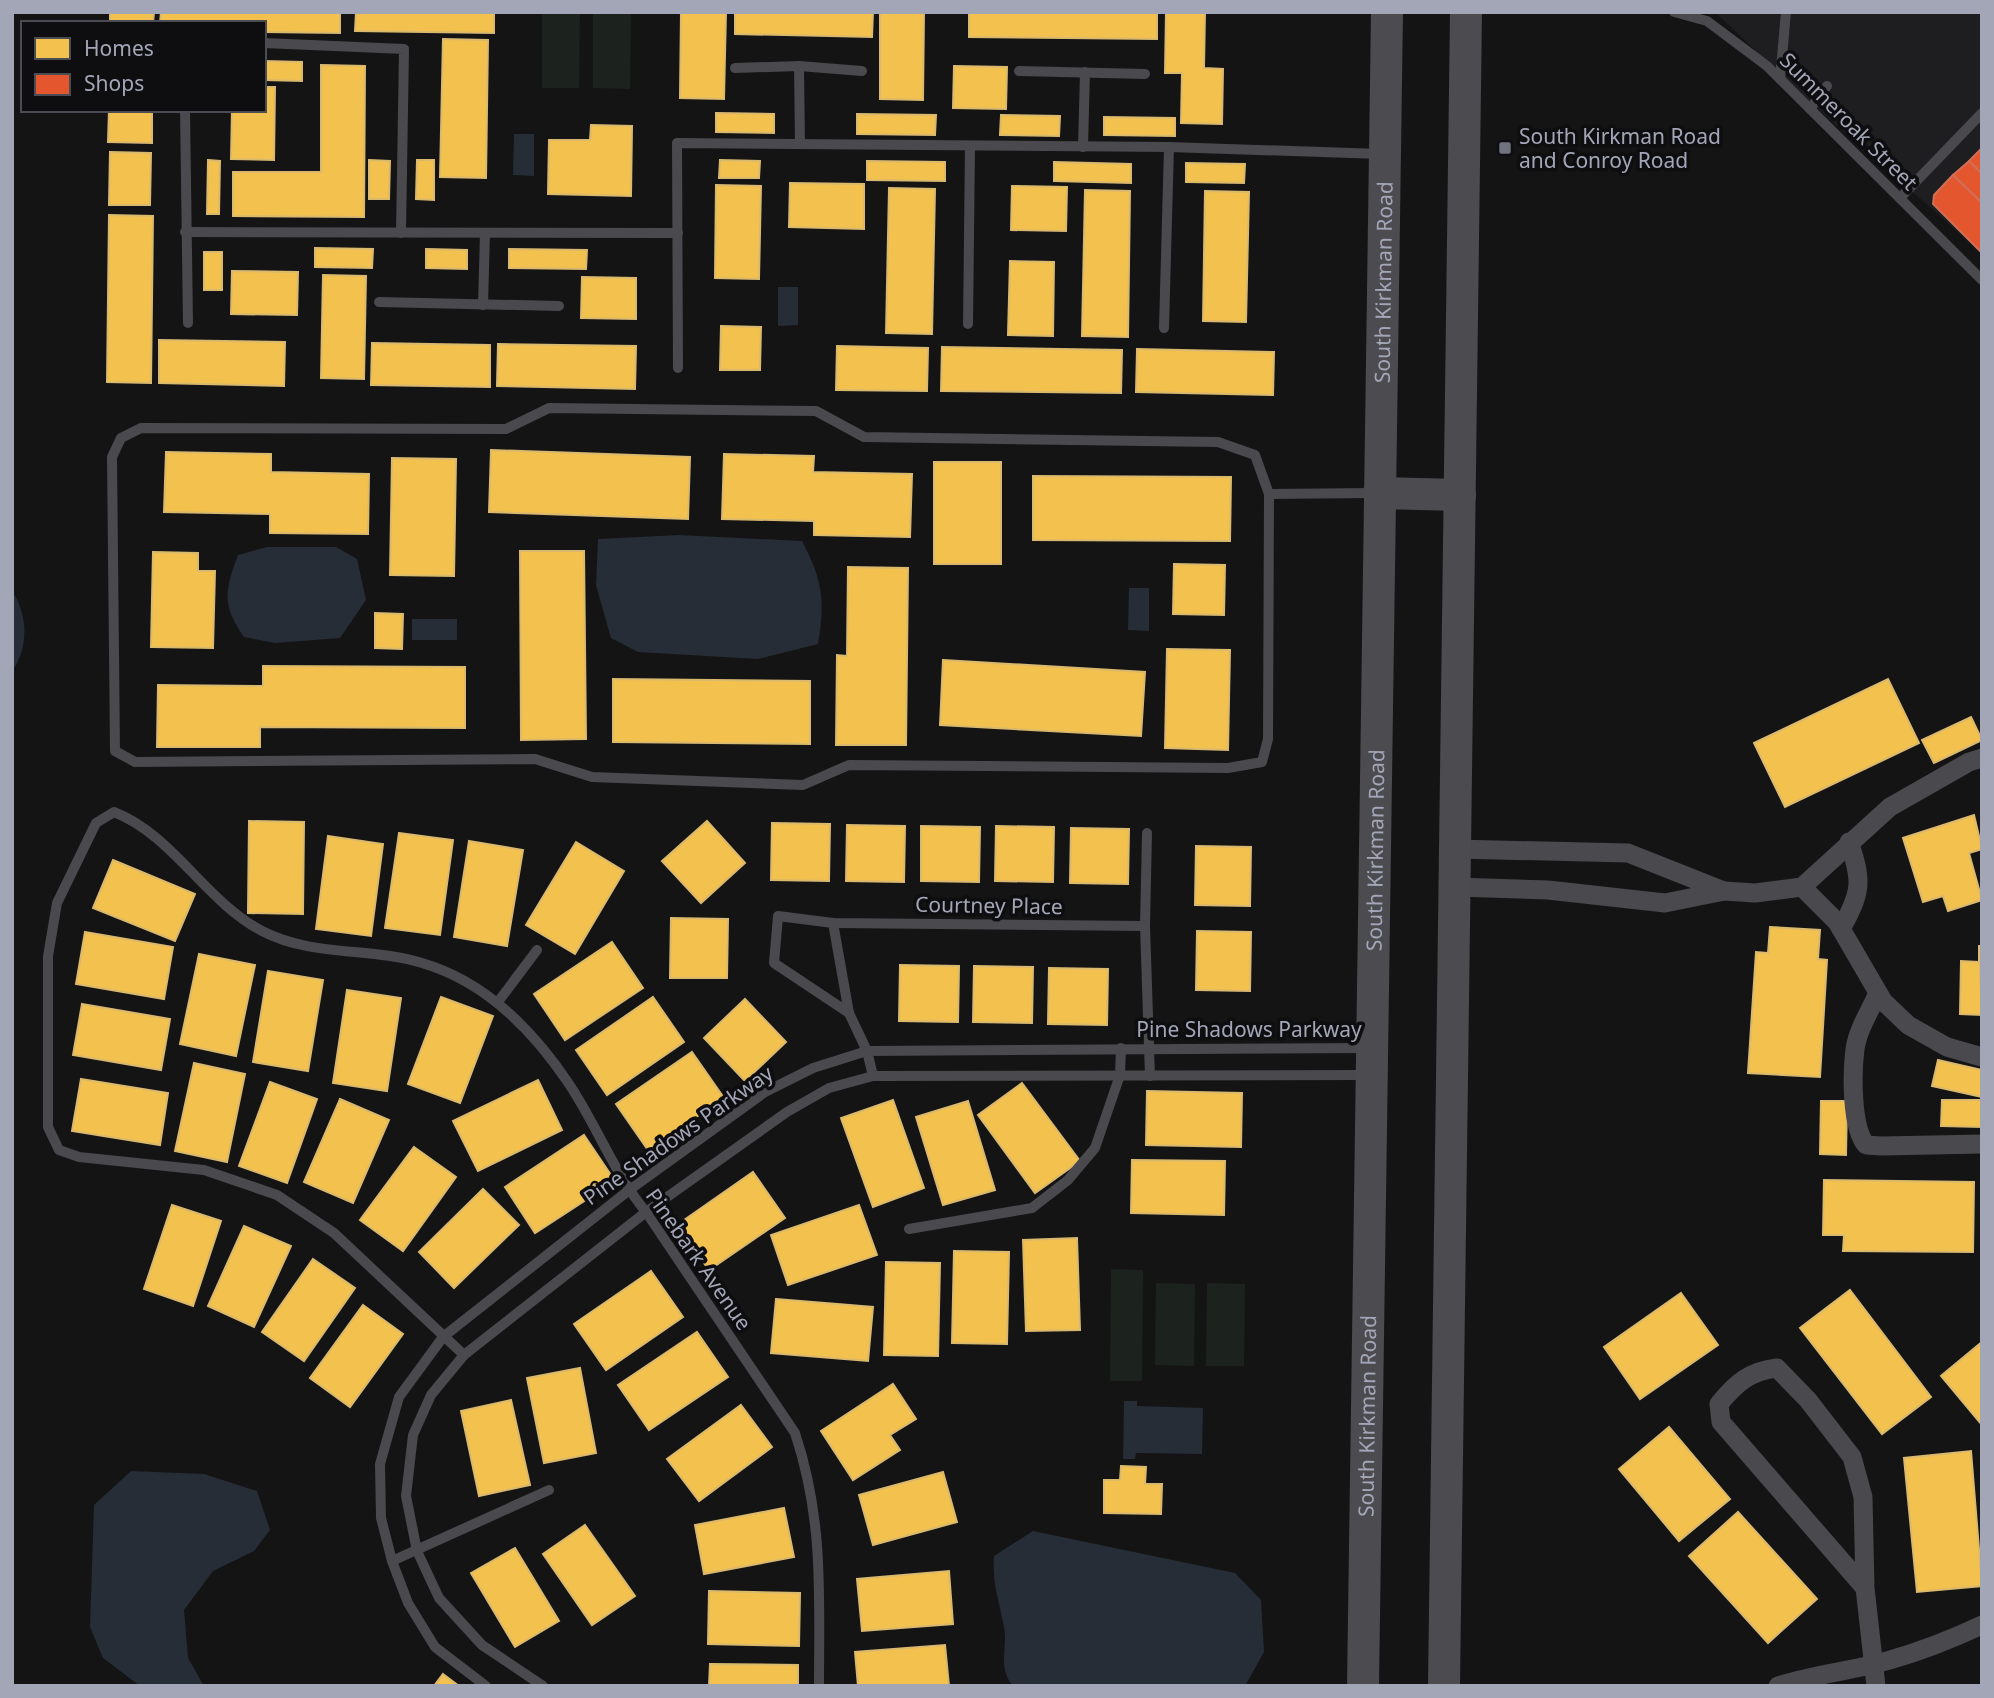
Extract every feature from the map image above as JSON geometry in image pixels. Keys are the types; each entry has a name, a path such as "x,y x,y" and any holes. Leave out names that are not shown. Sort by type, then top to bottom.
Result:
{"main road":[{"name":"South Kirkman Road","path":"1363,1686 1387,12"},
{"path":"1444,1686 1469,14"},
{"path":"1379,493 1460,495"}],"street":[{"path":"1455,887 1597,894 1665,903 1724,891 1755,893 1802,887 1890,807 1969,762 1982,758"},
{"path":"1841,929 1860,890 1858,869 1849,842"},
{"path":"1455,849 1628,853 1724,891"},
{"path":"1802,887 1841,929 1878,993 1908,1025 1947,1047 1982,1058"},
{"path":"1878,993 1855,1049 1854,1096 1861,1138 1866,1145 1882,1146 1982,1144"},
{"path":"1866,1588 1721,1422 1719,1404 1734,1385 1756,1371 1777,1368 1808,1400 1852,1457 1863,1497 1866,1588 1876,1686"},
{"path":"1779,1686 1815,1674 1873,1664 1945,1642 1982,1625"}],"lane":[{"name":"Summeroak Street","path":"1674,12 1707,21 1767,66 1982,280"},
{"path":"1780,79 1786,12"},
{"path":"266,43 404,49 401,233"},
{"path":"735,68 799,66 862,71"},
{"path":"799,66 800,144"},
{"path":"1019,71 1145,74"},
{"path":"1083,147 1084,72"},
{"path":"1810,109 1827,86"},
{"path":"185,112 188,323"},
{"path":"1900,198 1982,113"},
{"path":"678,368 677,143 1169,148 1385,154"},
{"path":"968,324 970,146"},
{"path":"1164,328 1169,148"},
{"path":"185,232 678,233"},
{"path":"482,305 485,233"},
{"path":"379,302 559,306"},
{"path":"549,408 816,411 864,437 1218,442 1255,455 1269,494 1268,739 1262,762 1228,768 849,765 803,785 592,777 536,759 135,762 115,751 112,457 121,438 141,428 506,429 549,408"},
{"path":"1269,494 1379,493"},
{"name":"Pinebark Avenue","path":"443,1337 334,1233 277,1195 204,1170 79,1157 59,1150 48,1127 48,956 57,904 96,823 114,812 138,821 224,904 261,930 302,946 421,962 473,984 498,1002 567,1080 628,1191 646,1212 795,1433 809,1474 819,1541 819,1686"},
{"path":"1147,833 1145,926 1150,1076"},
{"name":"Courtney Place","path":"849,1013 774,962 778,916 833,923 1145,926"},
{"path":"833,923 849,1013 867,1051 873,1076"},
{"path":"498,1002 537,950"},
{"path":"909,1229 1032,1208 1068,1180 1095,1148 1120,1075 1121,1048"},
{"name":"Pine Shadows Parkway","path":"486,1686 435,1647 408,1603 392,1561 381,1518 380,1464 399,1397 443,1337 628,1191 765,1092 813,1068 867,1051 1149,1048 1372,1062"},
{"name":"Pine Shadows Parkway","path":"543,1686 482,1646 439,1598 416,1551 406,1496 413,1435 431,1395 464,1355 646,1212 787,1112 829,1088 873,1076 1150,1076 1372,1062"},
{"path":"443,1337 464,1355"},
{"path":"392,1561 549,1490"}],"shaded area":[{"path":"542,12 580,12 579,88 542,88"},
{"path":"593,12 631,12 630,89 593,88"},
{"path":"1711,12 1982,12 1982,253 1801,94 1717,14"},
{"path":"514,134 534,134 534,176 513,175"},
{"path":"778,287 798,287 798,325 778,326"},
{"path":"679,535 802,541 818,580 822,603 818,644 758,659 638,652 611,638 596,585 598,539"},
{"path":"267,547 336,547 357,559 366,600 340,638 275,643 244,637 229,606 230,578 238,555"},
{"path":"1129,588 1149,588 1149,631 1128,630"},
{"path":"12,591 24,620 24,642 18,662 12,671"},
{"path":"412,619 457,619 457,640 412,640"},
{"path":"1111,1269 1143,1270 1142,1381 1110,1381"},
{"path":"1156,1283 1195,1284 1194,1366 1155,1365"},
{"path":"1207,1283 1245,1284 1244,1366 1206,1366"},
{"path":"1124,1401 1137,1401 1137,1406 1203,1408 1202,1454 1136,1453 1135,1459 1123,1459"},
{"path":"131,1471 204,1474 257,1491 270,1530 254,1551 213,1571 184,1610 188,1658 204,1686 140,1686 103,1658 90,1627 94,1505"},
{"path":"1033,1531 1235,1573 1261,1600 1264,1652 1245,1686 1013,1686 1005,1672 1005,1635 995,1584 994,1556"}],"building: Homes":[{"path":"110,12 154,12 153,21 110,21"},
{"path":"161,12 340,12 340,33 266,32 266,21 160,21"},
{"path":"356,12 494,12 494,33 355,31"},
{"path":"681,12 726,12 724,99 680,98"},
{"path":"735,12 873,12 872,37 735,34"},
{"path":"880,12 924,12 923,100 880,99"},
{"path":"969,12 1157,12 1157,39 969,37"},
{"path":"1166,12 1205,12 1204,68 1223,69 1222,124 1181,123 1182,73 1165,73"},
{"path":"443,39 488,40 486,178 440,177"},
{"path":"266,61 302,62 302,81 266,80"},
{"path":"321,65 365,66 364,217 233,216 233,172 321,172"},
{"path":"954,66 1007,67 1006,109 953,108"},
{"path":"266,87 275,87 274,160 231,159 232,112 266,112"},
{"path":"109,112 152,112 152,143 108,142"},
{"path":"716,113 774,114 774,133 716,132"},
{"path":"857,114 936,115 935,135 857,134"},
{"path":"1001,115 1060,116 1059,136 1000,135"},
{"path":"1104,117 1175,118 1175,136 1104,135"},
{"path":"591,125 632,126 631,196 548,194 549,140 590,140"},
{"path":"110,152 151,153 150,205 109,205"},
{"path":"208,160 220,161 219,214 207,214"},
{"path":"369,160 390,161 389,199 369,199"},
{"path":"417,160 434,160 434,200 416,199"},
{"path":"720,160 760,161 759,178 719,178"},
{"path":"867,161 945,162 945,181 867,180"},
{"path":"1054,162 1131,164 1131,183 1054,181"},
{"path":"1186,163 1245,164 1244,183 1186,182"},
{"path":"790,183 864,184 864,229 789,227"},
{"path":"716,185 761,186 759,279 715,278"},
{"path":"1012,186 1067,187 1066,231 1011,230"},
{"path":"889,188 935,189 932,334 886,333"},
{"path":"1085,190 1130,191 1128,337 1082,336"},
{"path":"1205,191 1249,192 1246,322 1203,321"},
{"path":"109,215 153,216 151,383 107,382"},
{"path":"315,248 373,249 372,268 315,267"},
{"path":"426,249 467,250 467,269 426,268"},
{"path":"509,249 587,250 586,269 509,268"},
{"path":"204,252 222,252 222,290 204,290"},
{"path":"1010,261 1054,262 1053,336 1008,335"},
{"path":"232,271 298,272 297,315 231,314"},
{"path":"323,275 366,276 364,379 321,378"},
{"path":"582,277 636,278 636,319 581,318"},
{"path":"721,326 761,327 760,370 720,370"},
{"path":"159,340 285,342 284,386 159,383"},
{"path":"372,343 490,345 490,387 371,385"},
{"path":"498,344 636,346 635,389 497,386"},
{"path":"837,346 928,348 927,391 836,390"},
{"path":"942,347 1122,350 1121,393 941,391"},
{"path":"1137,349 1274,352 1273,395 1136,392"},
{"path":"491,450 690,457 688,519 489,512"},
{"path":"166,452 271,454 271,472 369,474 368,534 270,533 270,514 164,512"},
{"path":"724,454 814,456 813,472 912,474 910,537 814,535 814,521 722,519"},
{"path":"392,458 456,459 454,576 390,575"},
{"path":"934,462 1001,462 1001,564 934,564"},
{"path":"1033,476 1231,477 1230,541 1033,540"},
{"path":"520,551 584,551 586,739 521,740"},
{"path":"153,552 198,553 198,571 215,571 213,648 151,647"},
{"path":"1174,564 1225,565 1224,615 1173,614"},
{"path":"848,567 908,568 906,745 836,745 837,655 847,656"},
{"path":"375,613 403,614 402,649 375,648"},
{"path":"1167,649 1230,650 1228,750 1165,748"},
{"path":"943,660 1145,672 1141,736 940,725"},
{"path":"263,666 465,667 465,728 260,727 260,747 157,747 158,685 263,686"},
{"path":"613,679 810,681 810,744 613,742"},
{"path":"1888,679 1919,743 1785,807 1754,743"},
{"path":"1971,717 1982,740 1934,763 1922,740"},
{"path":"1974,815 1982,849 1969,853 1982,900 1948,911 1943,896 1923,902 1903,838"},
{"path":"249,821 304,822 303,914 248,913"},
{"path":"707,821 745,863 701,903 662,861"},
{"path":"772,823 830,824 829,881 771,880"},
{"path":"847,825 905,826 904,882 846,881"},
{"path":"921,826 980,827 979,882 921,881"},
{"path":"996,826 1054,827 1053,882 995,881"},
{"path":"1071,828 1129,829 1128,884 1070,883"},
{"path":"399,833 453,840 440,935 385,928"},
{"path":"328,836 383,844 371,936 316,929"},
{"path":"469,841 523,850 507,946 454,937"},
{"path":"576,842 624,871 575,954 526,925"},
{"path":"1196,846 1251,847 1250,906 1195,905"},
{"path":"113,860 195,894 175,941 93,908"},
{"path":"671,918 728,919 727,978 670,978"},
{"path":"1770,927 1820,930 1818,959 1827,960 1820,1077 1748,1073 1756,952 1768,953"},
{"path":"1197,931 1251,932 1250,991 1196,990"},
{"path":"85,932 173,947 164,999 76,984"},
{"path":"612,942 643,988 565,1040 534,994"},
{"path":"1979,945 1982,1015 1960,1014 1961,961 1979,962"},
{"path":"199,954 255,965 236,1056 180,1044"},
{"path":"900,965 959,966 958,1022 899,1021"},
{"path":"974,966 1033,967 1032,1023 973,1022"},
{"path":"1049,968 1108,969 1107,1025 1048,1024"},
{"path":"268,971 323,980 308,1071 253,1062"},
{"path":"347,990 401,998 387,1091 333,1083"},
{"path":"441,997 493,1016 460,1103 408,1084"},
{"path":"653,997 684,1042 607,1095 576,1050"},
{"path":"745,999 786,1042 745,1081 704,1038"},
{"path":"82,1004 170,1019 161,1070 73,1055"},
{"path":"692,1052 724,1098 648,1150 616,1104"},
{"path":"1938,1060 1982,1070 1982,1097 1932,1086"},
{"path":"194,1063 245,1074 227,1162 175,1151"},
{"path":"81,1079 168,1093 160,1145 72,1131"},
{"path":"538,1080 562,1130 478,1171 453,1121"},
{"path":"270,1082 317,1099 287,1183 239,1166"},
{"path":"1022,1083 1080,1161 1035,1193 978,1115"},
{"path":"1147,1091 1242,1093 1241,1147 1146,1145"},
{"path":"340,1099 389,1120 353,1203 304,1182"},
{"path":"893,1100 924,1188 873,1207 841,1118"},
{"path":"1942,1100 1982,1100 1982,1127 1941,1126"},
{"path":"968,1101 995,1190 943,1205 916,1117"},
{"path":"1821,1101 1847,1101 1846,1155 1820,1154"},
{"path":"584,1135 615,1181 535,1233 505,1187"},
{"path":"414,1147 456,1177 403,1251 360,1220"},
{"path":"1132,1160 1225,1161 1224,1215 1131,1213"},
{"path":"753,1172 785,1218 709,1270 677,1225"},
{"path":"1824,1180 1974,1182 1973,1252 1843,1251 1844,1235 1823,1235"},
{"path":"483,1189 519,1225 454,1288 419,1252"},
{"path":"172,1205 221,1221 193,1306 144,1289"},
{"path":"859,1205 877,1255 788,1285 771,1235"},
{"path":"244,1226 291,1246 254,1327 208,1306"},
{"path":"1077,1238 1080,1330 1026,1331 1023,1240"},
{"path":"954,1251 1009,1252 1007,1344 952,1343"},
{"path":"313,1259 355,1288 304,1361 262,1332"},
{"path":"886,1262 940,1263 938,1356 884,1355"},
{"path":"651,1271 683,1317 606,1370 574,1324"},
{"path":"1850,1290 1931,1397 1882,1434 1800,1328"},
{"path":"1681,1293 1718,1345 1640,1399 1604,1347"},
{"path":"776,1299 873,1307 868,1361 771,1353"},
{"path":"363,1305 403,1334 350,1407 310,1378"},
{"path":"697,1332 728,1377 649,1430 618,1385"},
{"path":"1982,1342 1982,1425 1941,1376"},
{"path":"580,1368 596,1453 544,1463 527,1378"},
{"path":"893,1384 916,1419 890,1435 900,1450 853,1480 821,1431"},
{"path":"511,1400 530,1485 479,1496 461,1411"},
{"path":"741,1405 772,1447 699,1501 667,1459"},
{"path":"1669,1427 1730,1499 1679,1541 1619,1469"},
{"path":"1971,1451 1982,1586 1917,1592 1904,1458"},
{"path":"1121,1466 1146,1467 1145,1484 1162,1484 1161,1514 1104,1513 1104,1480 1120,1480"},
{"path":"943,1472 957,1522 873,1545 859,1495"},
{"path":"784,1508 794,1557 704,1574 695,1525"},
{"path":"1738,1512 1817,1599 1768,1643 1689,1556"},
{"path":"585,1525 635,1596 592,1625 543,1554"},
{"path":"515,1548 559,1621 515,1647 471,1573"},
{"path":"949,1571 953,1624 862,1631 857,1579"},
{"path":"709,1591 800,1593 799,1646 708,1644"},
{"path":"945,1645 949,1686 858,1686 855,1652"},
{"path":"710,1664 798,1665 798,1686 709,1686"},
{"path":"443,1674 459,1686 434,1686"}],"building: Shops":[{"path":"1982,150 1982,174 1969,161"},
{"path":"1969,161 1982,174 1982,203 1953,175"},
{"path":"1953,175 1982,203 1982,253 1933,204 1934,195"}],"place":[{"name":"South Kirkman Road and Conroy Road","path":"1505,148"}]}
